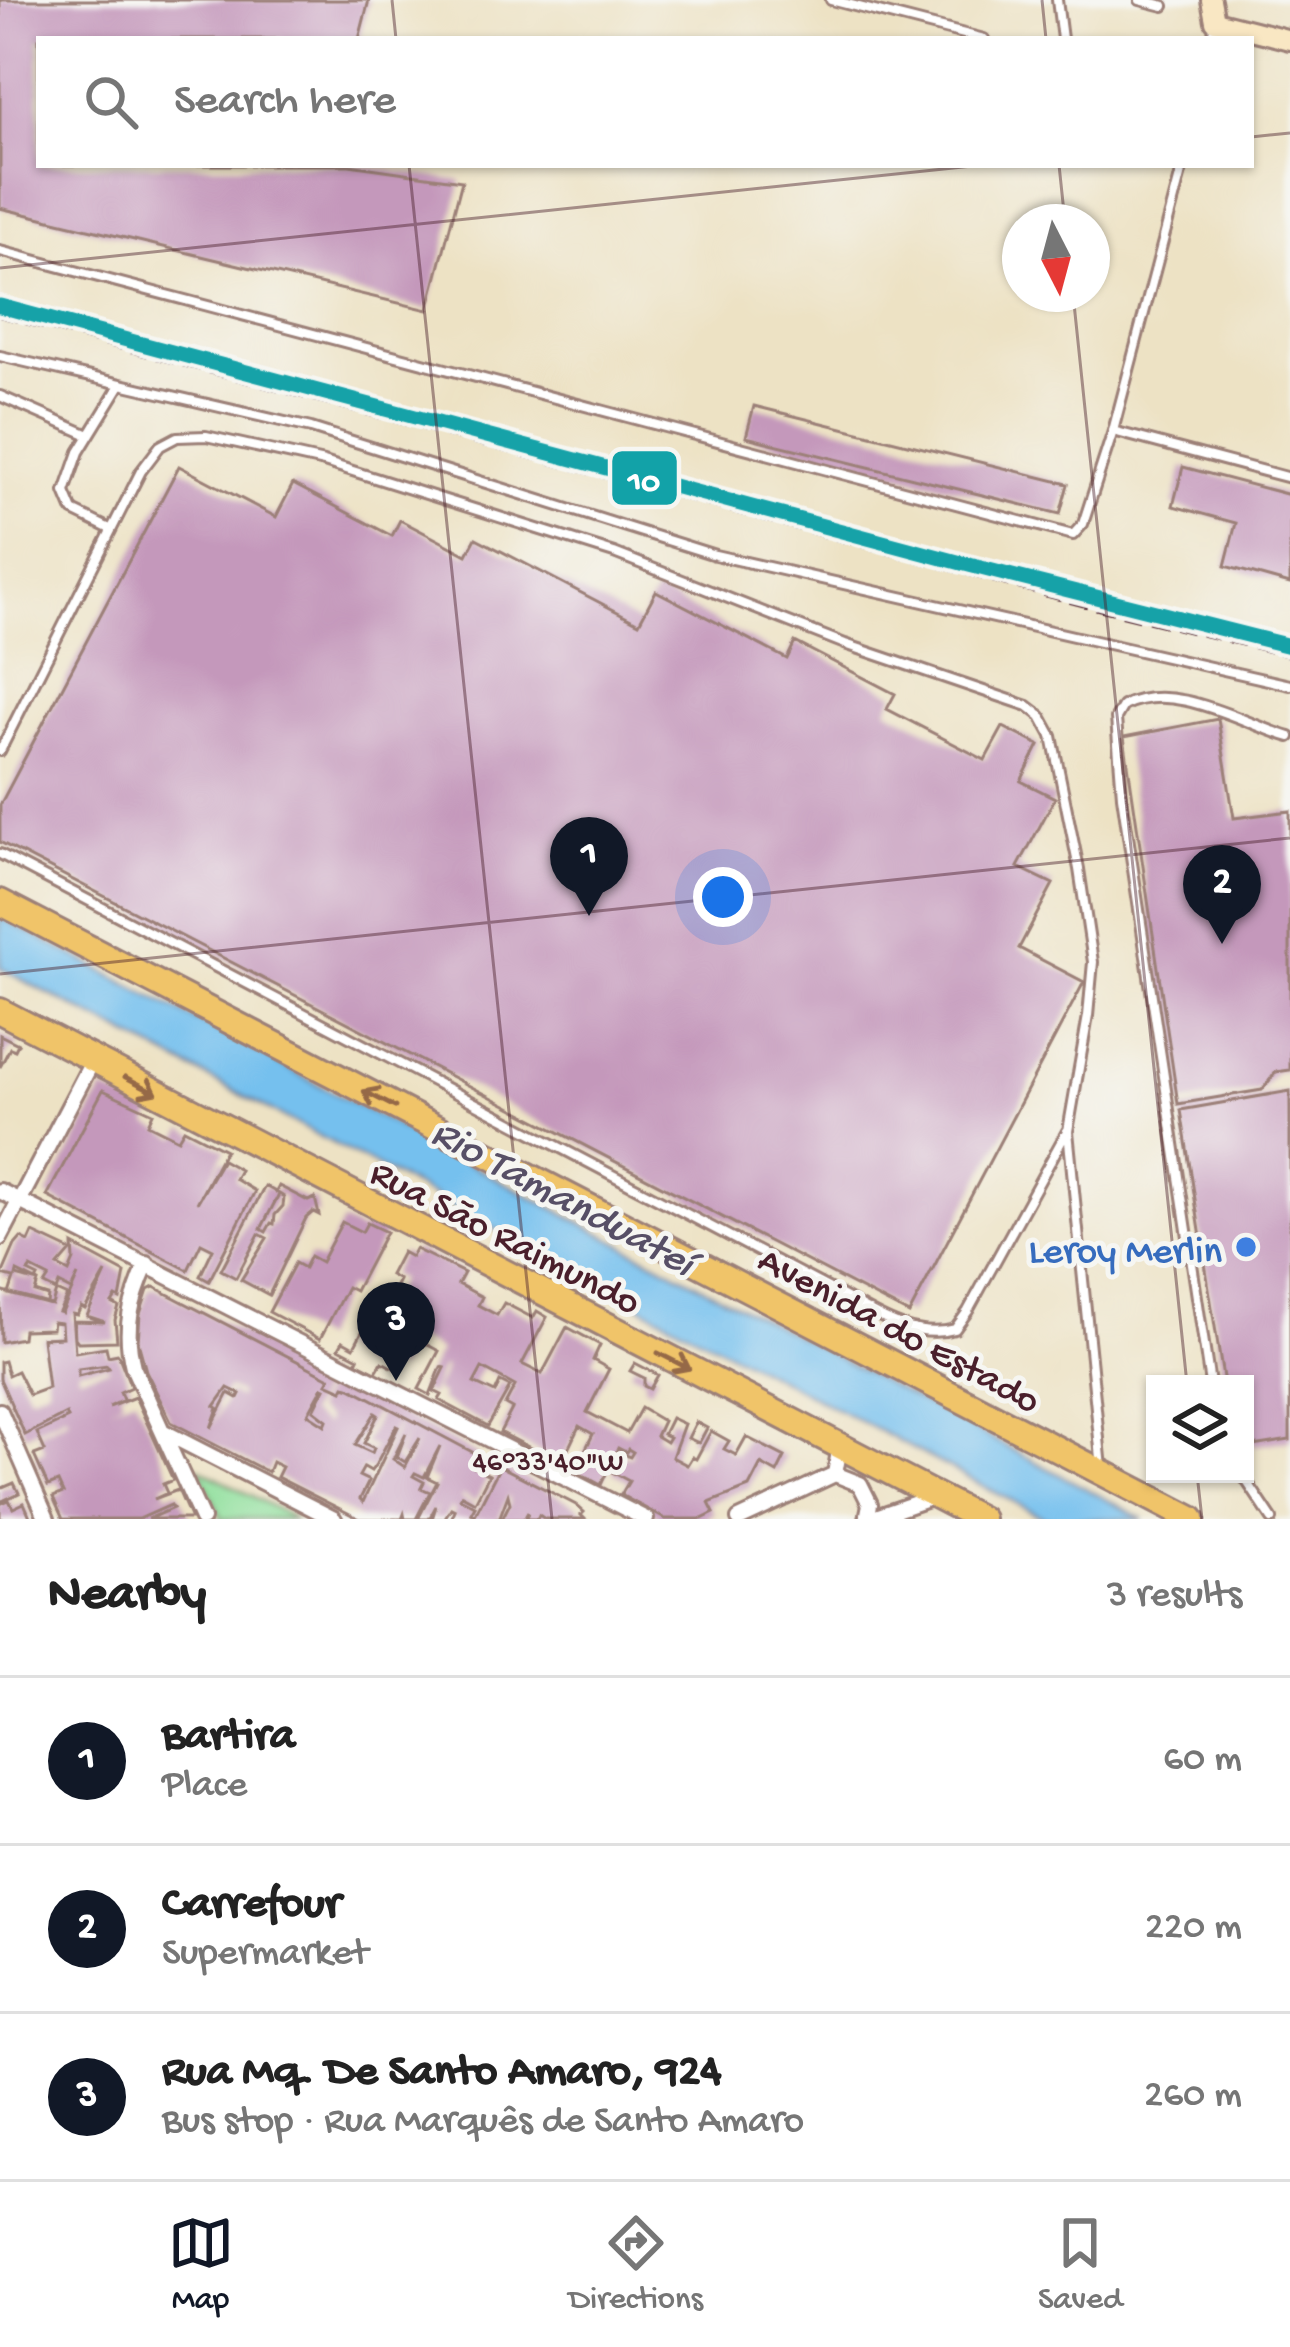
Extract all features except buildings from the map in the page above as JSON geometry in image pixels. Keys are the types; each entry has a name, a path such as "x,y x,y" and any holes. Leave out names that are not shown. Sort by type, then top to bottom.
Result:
{"highway":[{"name":"Avenida do Estado","path":"0,902 1192,1519"},
{"name":"Rua São Raimundo","path":"0,1011 981,1519"}],"street":[{"path":"1211,0 1214,30 1290,40"},
{"path":"0,1238 93,1060"},
{"path":"0,1191 626,1513 646,1519"},
{"path":"146,1264 129,1313 126,1340 133,1366 202,1519"},
{"path":"0,1411 47,1519"},
{"path":"162,1430 334,1519"},
{"path":"835,1474 840,1447"},
{"path":"739,1519 835,1474 860,1484 870,1504 868,1519 937,1496"}],"lane":[{"path":"831,0 972,36"},
{"path":"1057,0 1062,36"},
{"path":"1140,0 1164,6"},
{"path":"0,251 1073,535 1080,532 1113,431 1182,168"},
{"path":"0,356 328,433 715,556 1290,686"},
{"path":"110,529 73,511 66,501 66,482 120,385"},
{"path":"0,396 89,435"},
{"path":"1113,431 1290,478"},
{"path":"0,751 141,471 160,446 177,437 253,443 614,553 845,644 1028,706 1041,716 1052,736 1093,962 1067,1131 1103,1474"},
{"path":"1209,1375 1122,796 1116,718 1123,706 1135,700 1202,704 1290,736"},
{"path":"0,854 846,1298 904,1328 927,1334 955,1329 968,1311 1067,1131"},
{"path":"1248,1483 1272,1519"}],"green space":[{"path":"198,1467 295,1519 222,1519"}],"water":[{"name":"Rio Tamanduateí","path":"0,917 1144,1519 1046,1519 0,968"}],"railway":[{"path":"0,316 1290,656"}],"transit line":[{"name":"10","path":"0,306 1290,646"}],"place":[{"name":"Bartira","path":"589,916"},
{"name":"Carrefour","path":"1222,944"},
{"name":"Leroy Merlin","path":"1246,1247"},
{"name":"Rua Mq. De Santo Amaro, 924","path":"396,1381"}]}
